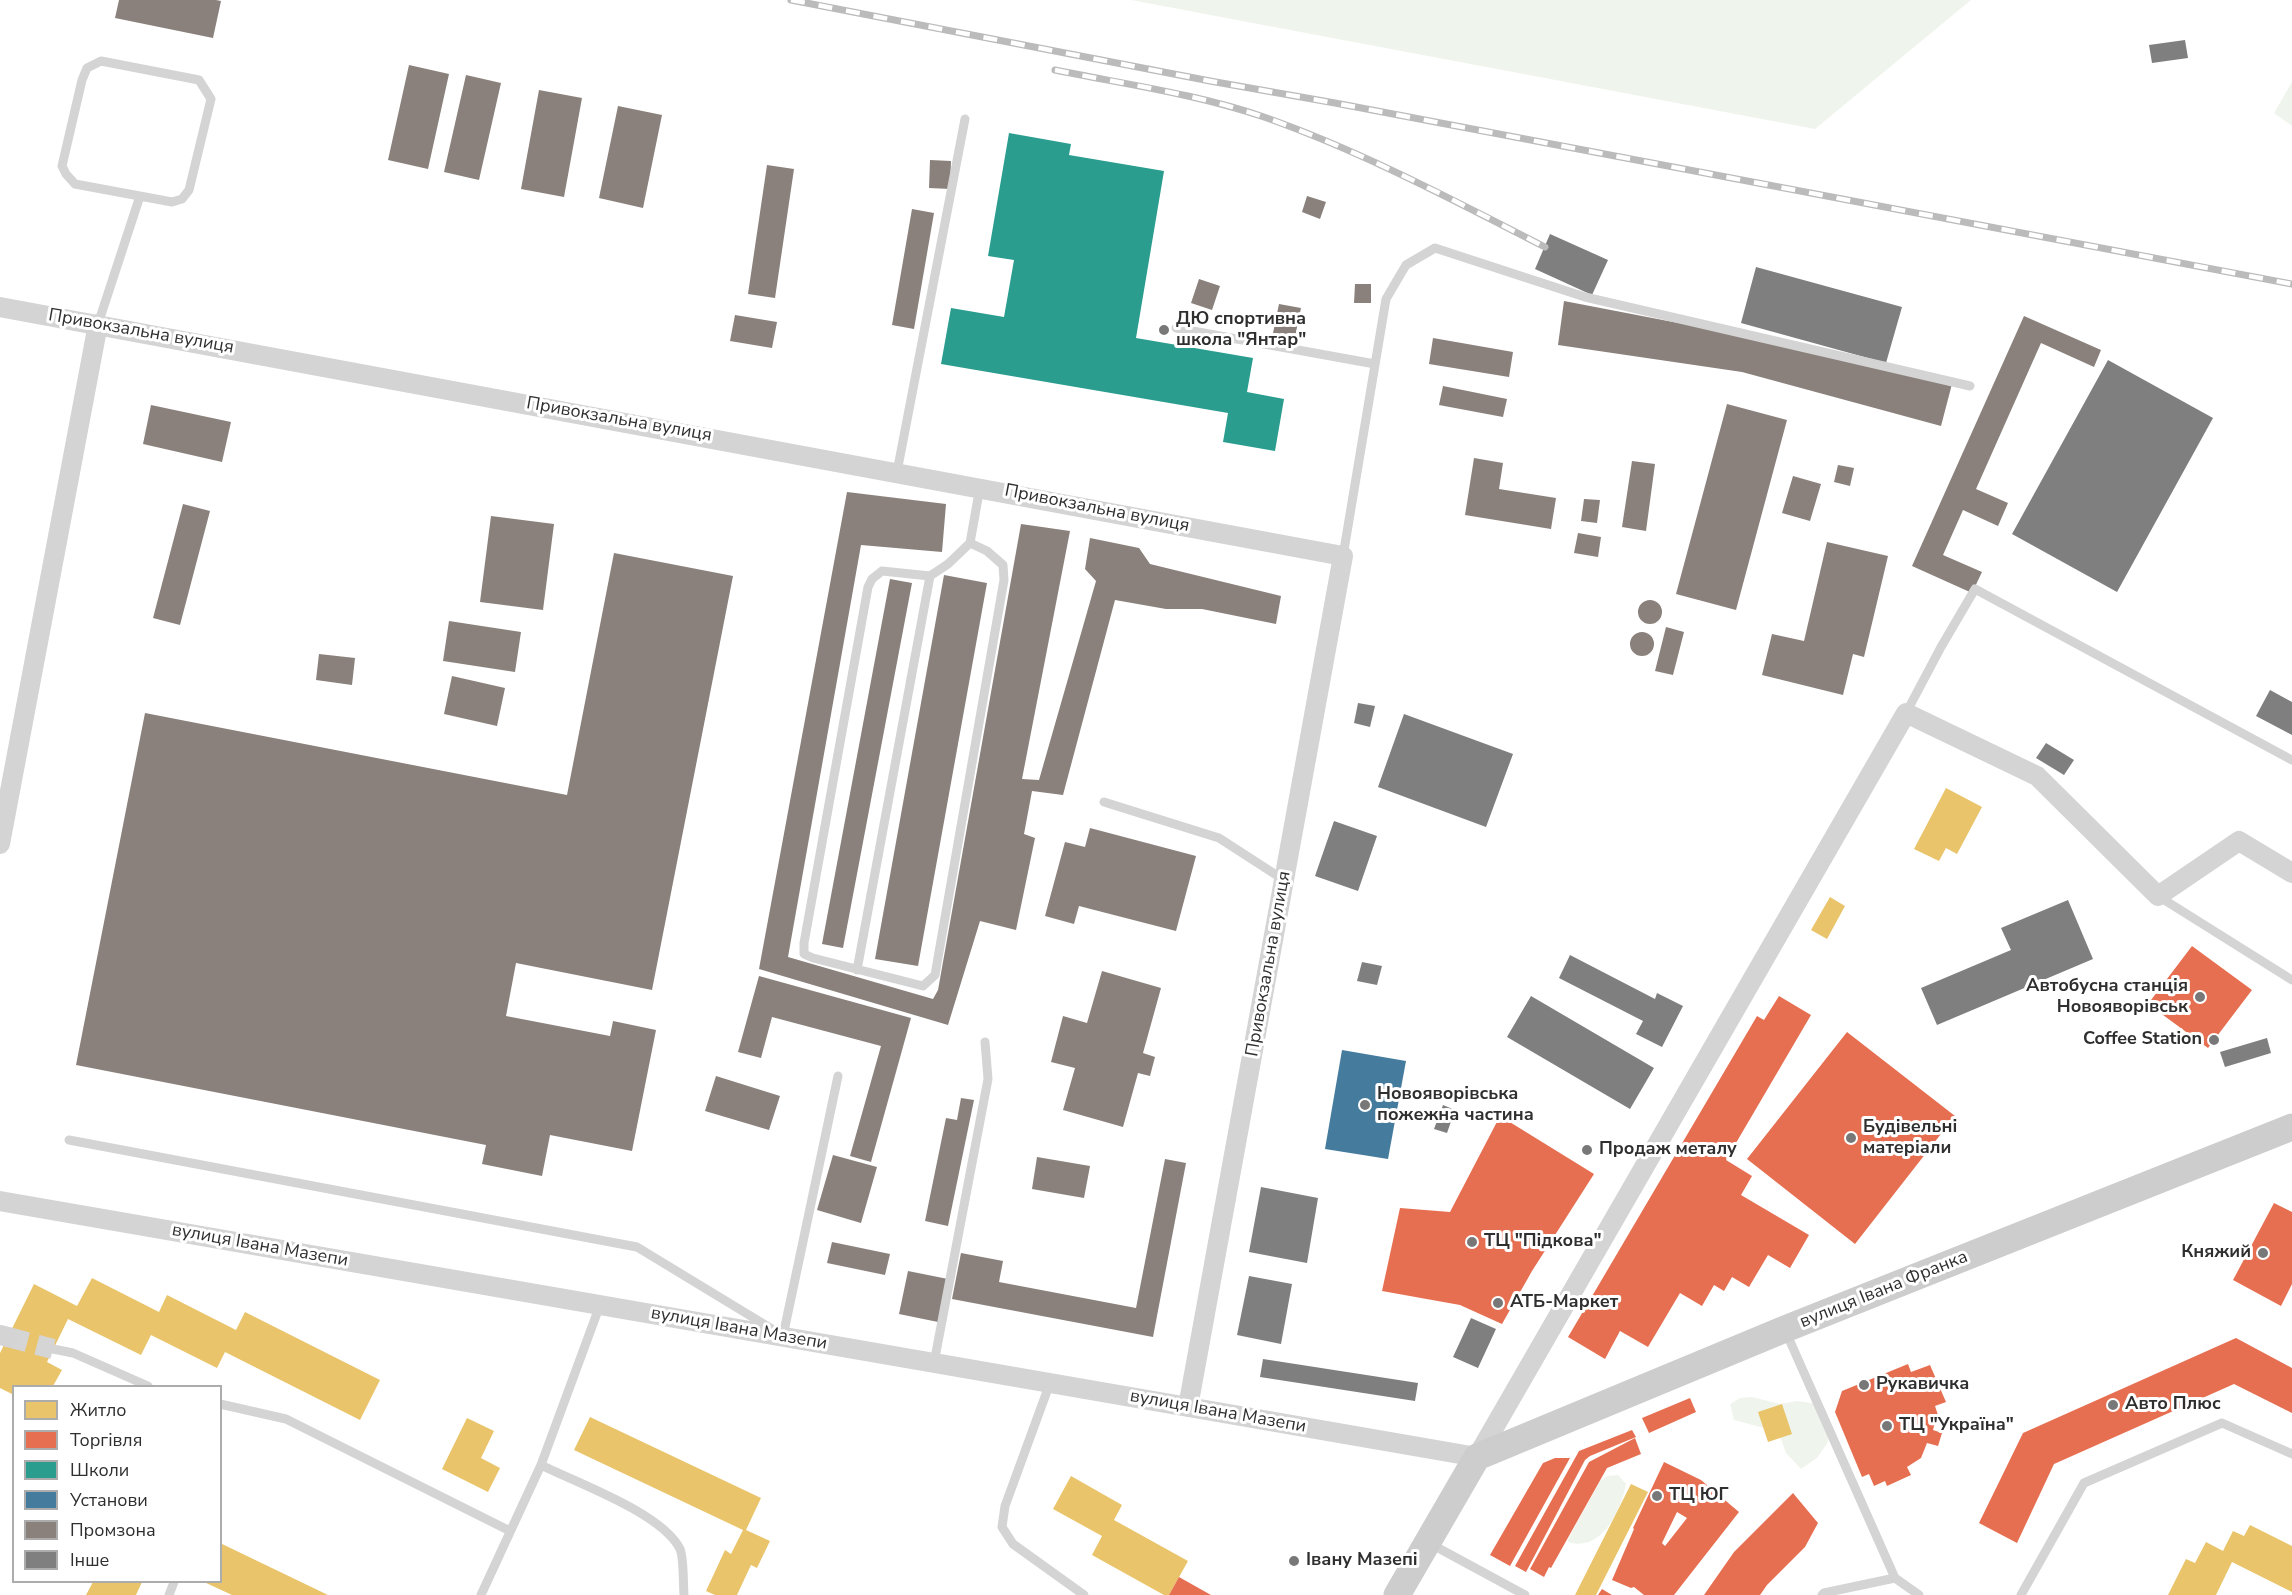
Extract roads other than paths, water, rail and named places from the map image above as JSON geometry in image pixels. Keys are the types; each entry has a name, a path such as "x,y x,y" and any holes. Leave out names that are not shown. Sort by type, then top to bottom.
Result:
{"street":[{"name":"Привокзальна вулиця","path":"0,307 1343,556 1188,1407"},
{"path":"0,844 98,324"},
{"path":"1397,1595 1906,713 2037,776 2158,896 2239,841 2292,873"},
{"name":"вулиця Івана Франка","path":"1477,1457 1785,1329 2292,1127"},
{"name":"вулиця Івана Мазепи","path":"0,1201 1477,1457"}],"lane":[{"path":"101,61 199,80 212,99 189,190 182,199 172,202 140,196 75,184 62,166 82,80 87,68 101,61"},
{"path":"897,472 965,119"},
{"path":"98,324 140,196"},
{"path":"1343,556 1386,299 1406,265 1436,248 1585,297 1970,386"},
{"path":"1176,328 1375,364"},
{"path":"970,543 987,551 1003,565 1004,580 935,975 923,986 804,954 868,587 872,579 882,571 930,576 948,564 970,543 980,487"},
{"path":"858,970 930,576"},
{"path":"1906,713 1975,590 2292,760"},
{"path":"1104,802 1219,838 1284,880"},
{"path":"2158,896 2292,980"},
{"path":"934,1363 988,1079 985,1042"},
{"path":"69,1140 637,1247 784,1337 838,1076"},
{"path":"481,1595 541,1465 600,1305"},
{"path":"1785,1329 1895,1578 1919,1595"},
{"path":"53,1349 73,1353 146,1385"},
{"path":"1050,1383 1005,1506 1002,1527 1013,1544 1084,1595"},
{"path":"222,1404 285,1419 510,1531"},
{"path":"2021,1595 2084,1483 2222,1423 2292,1454"},
{"path":"541,1465 649,1517 668,1532 681,1550 684,1595"},
{"path":"1427,1542 1525,1595"},
{"path":"1822,1595 1895,1578"}],"tunnel":[{"path":"8,1337 53,1349"}],"railway":[{"path":"791,0 2292,284"},
{"path":"1055,70 1187,96 1239,109 1300,130 1441,194 1545,247"}],"place":[{"name":"ДЮ спортивна школа \"Янтар\"","path":"1164,330"},
{"name":"Автобусна станція Новояворівськ","path":"2200,997"},
{"name":"Coffee Station","path":"2214,1040"},
{"name":"Новояворівська пожежна частина","path":"1365,1105"},
{"name":"Будівельні матеріали","path":"1851,1138"},
{"name":"Продаж металу","path":"1587,1150"},
{"name":"ТЦ \"Підкова\"","path":"1472,1242"},
{"name":"Княжий","path":"2263,1253"},
{"name":"АТБ-Маркет","path":"1498,1303"},
{"name":"Рукавичка","path":"1864,1385"},
{"name":"Авто Плюс","path":"2113,1405"},
{"name":"ТЦ \"Україна\"","path":"1887,1426"},
{"name":"ТЦ ЮГ","path":"1657,1496"},
{"name":"Івану Мазепі","path":"1294,1561"}]}
